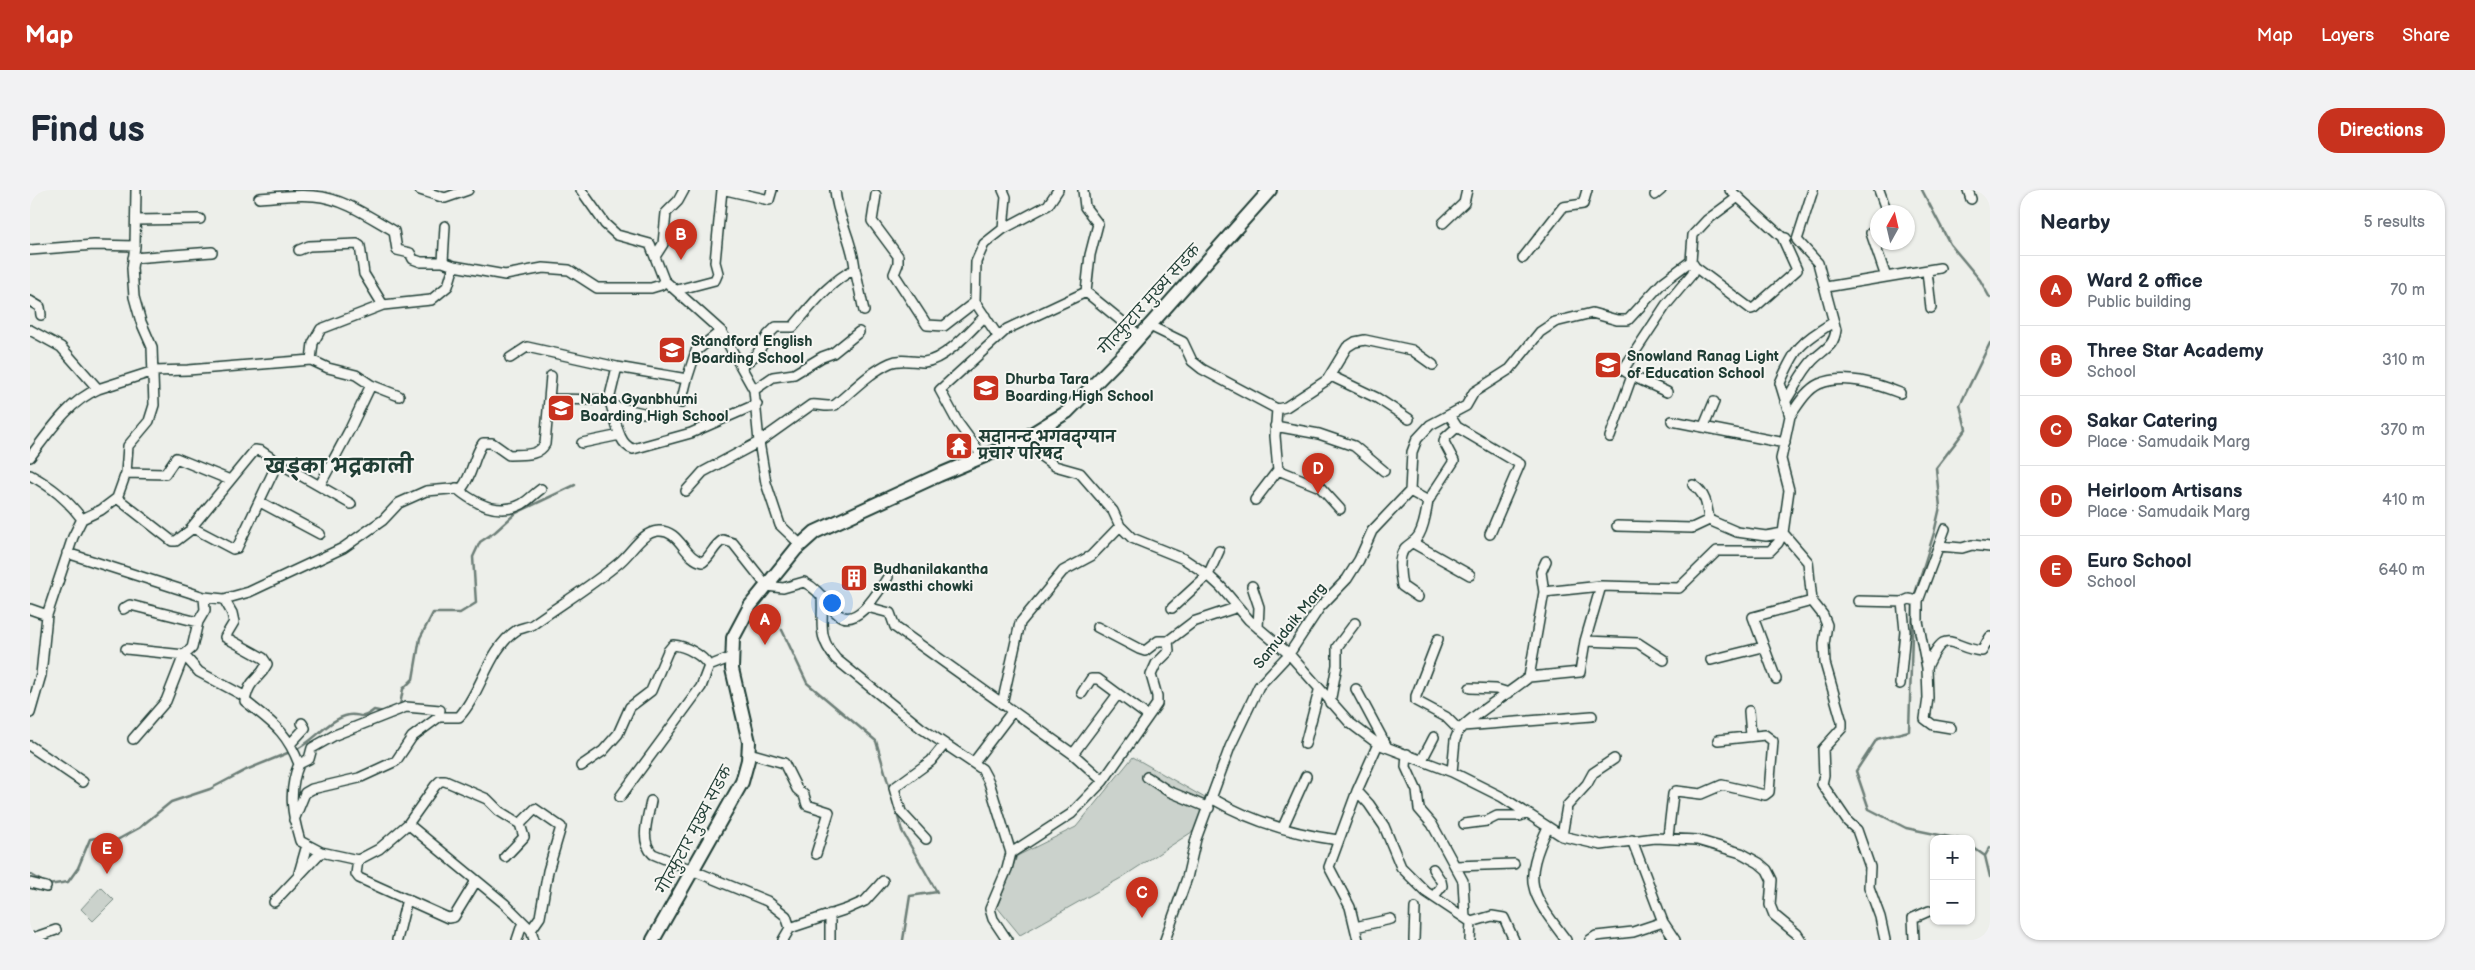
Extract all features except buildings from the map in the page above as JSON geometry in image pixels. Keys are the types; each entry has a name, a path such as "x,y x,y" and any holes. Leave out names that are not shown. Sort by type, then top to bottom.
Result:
{"main road":[{"name":"गोल्फुटार मुख्य सडक","path":"653,940 742,782 749,753 749,742 732,670 732,657 733,638 750,606 801,545 815,532 938,475 983,458 1020,441 1067,412 1140,336 1270,190"}],"street":[{"path":"30,713 41,675 47,615 67,553 82,519 101,510 117,498 126,473 129,443 150,418 154,405 152,347 141,322 134,297 133,258 136,190"},
{"path":"420,190 446,198 468,190"},
{"path":"581,190 605,224 617,234 650,244 656,255 664,280 721,331 754,390 758,442 766,483 780,525 801,545"},
{"path":"656,255 663,244 666,213 678,201 684,190"},
{"path":"677,290 715,280 718,273 715,262 722,190"},
{"path":"726,190 769,200 772,190"},
{"path":"834,190 836,202 854,251 864,311"},
{"path":"1003,190 1006,197 1003,229"},
{"path":"998,336 975,302 976,262 979,251 1003,229 1048,205 1058,190"},
{"path":"1083,190 1085,206 1098,224 1090,255 1086,292"},
{"path":"1443,223 1464,203 1467,190"},
{"path":"1523,258 1563,207 1583,204 1587,190"},
{"path":"1693,264 1752,309 1797,270 1782,237 1730,190"},
{"path":"1796,240 1813,190"},
{"path":"1879,190 1884,205"},
{"path":"1968,190 1971,200"},
{"path":"876,195 872,222 898,256 898,264 894,274 927,325 944,326 975,302"},
{"path":"259,198 314,196 329,199 363,213 394,230 397,250 410,253 414,260 421,262 443,262 454,266 505,275 543,268 569,270 597,288 651,288 661,285 664,280"},
{"path":"1667,392 1623,370 1666,305 1692,274 1693,236 1707,220 1738,197"},
{"path":"136,220 200,219"},
{"path":"443,262 445,226"},
{"path":"1782,237 1796,240 1818,263 1826,287 1832,323 1836,330 1831,346 1813,360 1785,402"},
{"path":"300,250 309,246 358,244 360,246 364,274 383,305"},
{"path":"30,250 94,245 134,246"},
{"path":"1877,250 1886,277"},
{"path":"133,258 212,252"},
{"path":"1428,501 1410,491 1412,452 1417,439 1430,425 1466,406 1474,392 1510,369 1540,332 1555,322 1592,312 1616,320 1628,320 1663,282 1693,264"},
{"path":"310,360 313,343 321,329 383,305 431,300 448,286 454,266"},
{"path":"1826,287 1940,268"},
{"path":"741,367 757,354 768,335 776,327 793,327 821,295 843,275 856,269"},
{"path":"1927,270 1931,308"},
{"path":"1086,292 1140,336"},
{"path":"983,458 958,423 940,390 1007,328 1086,292"},
{"path":"30,301 40,307 41,315"},
{"path":"686,490 703,472 758,442 811,405 818,404 829,407 835,405 880,368 892,362 926,362 937,357 960,341 985,316"},
{"path":"1790,416 1780,383 1794,352 1813,335 1832,323"},
{"path":"1148,325 1183,342 1192,361 1202,369 1277,409 1286,407 1331,376 1348,347 1365,340 1412,350 1434,365"},
{"path":"30,330 61,347 98,390"},
{"path":"681,402 686,379 696,351 721,331"},
{"path":"754,390 774,377 794,374 822,357 833,353 859,332"},
{"path":"510,358 527,347 617,367 686,379"},
{"path":"30,456 62,415 81,396 154,371 310,360 328,368 356,375 370,385 399,396"},
{"path":"617,367 611,403 620,435 626,447 633,449 690,433 756,404"},
{"path":"67,553 204,597 224,599 249,592 343,548 383,520 399,503 426,491 462,488 469,479 478,450 483,443 492,443 509,455 536,453 542,450 545,444 551,376"},
{"path":"1331,376 1377,398 1409,419"},
{"path":"1610,437 1632,376"},
{"path":"1544,592 1601,586 1679,588 1717,551 1770,551 1783,534 1789,497 1781,459 1790,416 1807,393 1820,384 1847,380 1876,384 1900,393"},
{"path":"320,484 350,430 370,385"},
{"path":"549,399 611,403 643,413"},
{"path":"1704,426 1714,402"},
{"path":"1255,500 1278,470 1277,409"},
{"path":"1450,416 1457,427 1520,464 1490,534"},
{"path":"1672,422 1704,426 1785,443"},
{"path":"1276,426 1319,434 1354,446 1384,471"},
{"path":"1418,597 1402,586 1400,573 1401,555 1405,548 1414,543 1424,523 1428,501 1454,461 1444,442 1445,438 1457,427"},
{"path":"582,443 620,435"},
{"path":"1020,441 1055,466 1080,474 1113,511 1120,526 1132,538 1184,559 1208,575 1258,628 1289,654 1330,703 1350,723 1382,745 1452,772 1527,813 1562,836 1601,845 1632,840 1668,838 1697,840 1725,847 1758,862 1767,870 1772,880 1770,905 1774,915 1798,934 1801,940"},
{"path":"117,498 172,541 176,541 191,528 255,450 261,451 279,463 320,484 350,504"},
{"path":"126,473 165,474 176,458 230,480"},
{"path":"191,528 235,549 279,463"},
{"path":"1278,470 1320,487 1340,509"},
{"path":"30,475 63,496 82,519"},
{"path":"1693,484 1702,491 1707,503 1709,520"},
{"path":"456,488 473,503 497,510 521,504 541,489"},
{"name":"Samudaik Marg","path":"1165,940 1187,878 1196,839 1211,804 1230,747 1248,706 1259,686 1289,654 1320,607 1347,579 1359,560 1372,531 1410,491"},
{"path":"260,502 320,534"},
{"path":"1617,526 1692,528 1709,520 1736,532 1766,536 1783,534"},
{"path":"1002,704 1020,623 1063,571 1091,556 1120,526"},
{"path":"1900,684 1905,631 1911,601 1945,530"},
{"path":"294,820 305,793 312,789 360,778 396,761 412,737 439,717 459,717 471,704 499,649 518,630 532,625 621,562 647,534 659,531 672,534 695,561 703,562 710,556 715,545 723,540 732,543 767,586 783,588 804,582 817,589 839,616 856,616 867,607 888,577"},
{"path":"1783,534 1808,562 1812,601 1823,615 1827,625 1824,644 1825,663 1842,722 1842,728 1823,749 1824,775 1822,784 1848,822 1858,830 1870,867 1869,887 1880,916 1886,940"},
{"path":"1414,543 1470,575"},
{"path":"1939,546 1962,548 1972,545 1990,547"},
{"path":"1172,608 1208,575 1219,551"},
{"path":"1529,677 1544,592 1541,572 1546,561"},
{"path":"1252,586 1259,608 1258,628"},
{"path":"1452,772 1455,740 1461,728 1494,700 1509,693 1529,677 1580,672 1585,641 1601,586"},
{"path":"822,596 820,630 826,647 850,672 944,745 974,762 982,769 989,782 1011,853 1007,869 990,908 993,918 1007,940"},
{"path":"133,739 166,701 184,656 192,648 198,622 205,610 204,597"},
{"path":"224,599 232,613 234,622 225,637 263,658 267,664 264,670 248,686 245,701 276,726 291,744 298,760 292,781 294,820 300,841 321,852 358,860 379,849 408,824 435,786 440,781 445,780 487,799 499,810 520,824 524,837 505,857"},
{"path":"1776,679 1752,619 1754,615 1812,601"},
{"path":"1858,601 1911,601"},
{"path":"1911,601 1918,621 1927,668 1928,698 1925,719 1933,725 1951,728"},
{"path":"123,609 130,605 198,622"},
{"path":"867,607 890,613 895,626 1012,712 1073,754 1103,781"},
{"path":"1097,628 1139,650 1144,650 1158,641 1168,641 1194,622 1238,607"},
{"path":"30,609 47,615"},
{"path":"1330,703 1337,665 1337,648 1355,623"},
{"path":"1927,668 1935,650 1942,642 1950,640 1982,651 1990,637"},
{"path":"1438,639 1416,696 1416,701 1446,717 1461,728 1592,716"},
{"path":"1011,853 1072,814 1103,781 1157,704 1157,696 1151,675 1153,669 1169,652 1168,641"},
{"path":"1585,641 1638,643 1664,660"},
{"path":"581,766 603,751 618,734 630,707 652,691 668,651 673,645 704,658 709,666"},
{"path":"1711,660 1763,647"},
{"path":"126,649 184,656 199,672 246,697"},
{"path":"620,797 701,687 709,666 732,657"},
{"path":"1082,693 1091,679 1095,678 1102,681 1148,716"},
{"path":"1470,688 1496,689 1509,693"},
{"path":"1356,689 1382,745"},
{"path":"1305,744 1320,691"},
{"path":"1073,754 1118,694"},
{"path":"298,760 309,759 312,748 334,735 406,708 440,710"},
{"path":"1749,711 1751,736"},
{"path":"974,762 1012,712"},
{"path":"291,744 305,728 302,724"},
{"path":"1668,838 1673,794 1676,791 1701,794 1722,785 1767,795 1773,741 1765,735 1718,740"},
{"path":"1422,760 1434,737"},
{"path":"926,839 901,812 894,788 931,761 944,745"},
{"path":"1358,940 1350,907 1330,870 1338,840 1357,791 1382,745"},
{"path":"30,746 83,782"},
{"path":"749,753 784,763 797,789 804,795 807,805 829,812 816,854"},
{"path":"1407,754 1406,767 1414,782 1419,809 1432,824 1455,866 1464,889 1470,940"},
{"path":"1562,836 1567,806 1587,784 1593,773 1614,759"},
{"path":"1282,827 1306,776"},
{"path":"1147,777 1168,792 1211,804 1300,834 1338,840"},
{"path":"1357,791 1369,804 1384,826 1401,867 1434,896 1468,920 1492,916 1504,918 1514,940"},
{"path":"651,801 645,840 647,849 653,854 767,901 786,916 790,928"},
{"path":"520,824 535,809 561,827 548,871 540,917 531,930"},
{"path":"1464,824 1487,821 1497,816 1520,816 1527,813"},
{"path":"408,824 523,922 531,930 534,940"},
{"path":"1548,827 1532,866 1532,884 1538,900 1566,940"},
{"path":"1632,840 1673,940"},
{"path":"297,878 304,863 307,845"},
{"path":"274,902 321,852"},
{"path":"358,860 356,874 359,878 452,919 476,881"},
{"path":"1455,866 1514,864"},
{"path":"1433,869 1442,881 1442,886 1434,896"},
{"path":"783,940 790,928 865,901 882,882"},
{"path":"30,884 46,887"},
{"path":"397,940 407,899"},
{"path":"1414,940 1415,908"},
{"path":"1914,940 1914,918 1930,911"},
{"path":"830,914 830,940"},
{"path":"1355,927 1391,919"},
{"path":"517,940 523,922"},
{"path":"1590,940 1596,936 1633,932 1664,922"},
{"path":"30,939 56,930"}],"shaded area":[{"path":"1133,757 1205,798 1195,830 1121,878 1020,935 997,907 1017,856 1076,827"},
{"path":"101,887 114,900 93,921 81,909"}],"waterway":[{"path":"1922,190 1950,244 1980,280 1990,298"},
{"path":"1914,597 1940,507 1936,468 1966,429 1960,405 1990,343"},
{"path":"398,706 400,705 403,689 413,679 420,638 433,613 460,613 476,603 473,557 480,542 495,532 516,513 575,485"},
{"path":"1913,602 1909,731 1877,739 1856,771 1869,809 1906,828 1940,835"},
{"path":"782,630 807,683 876,741 902,831 937,892 910,896 903,940"},
{"path":"295,750 341,717 349,715 363,716 374,710 384,712"},
{"path":"30,874 48,885 68,882 78,868 90,839 102,837 117,840 139,828 171,802 210,789 246,770 290,752"},
{"path":"1990,847 1985,856 1990,877"},
{"path":"1975,849 1985,856"}],"place":[{"name":"Three Star Academy","path":"681,260"},
{"name":"Standford English Boarding School","path":"672,350"},
{"name":"Snowland Ranag Light of Education School","path":"1608,365"},
{"name":"Dhurba Tara Boarding High School","path":"986,388"},
{"name":"Naba Gyanbhumi Boarding High School","path":"561,408"},
{"name":"सदानन्द भगवद्ग्यान प्रचार परिषद","path":"959,446"},
{"name":"Heirloom Artisans","path":"1318,494"},
{"name":"Budhanilakantha swasthi chowki","path":"854,578"},
{"name":"Ward 2 office","path":"765,645"},
{"name":"Euro School","path":"107,874"},
{"name":"Sakar Catering","path":"1142,918"}],"district":[{"name":"खड्का भद्रकाली","path":"339,467"}]}
